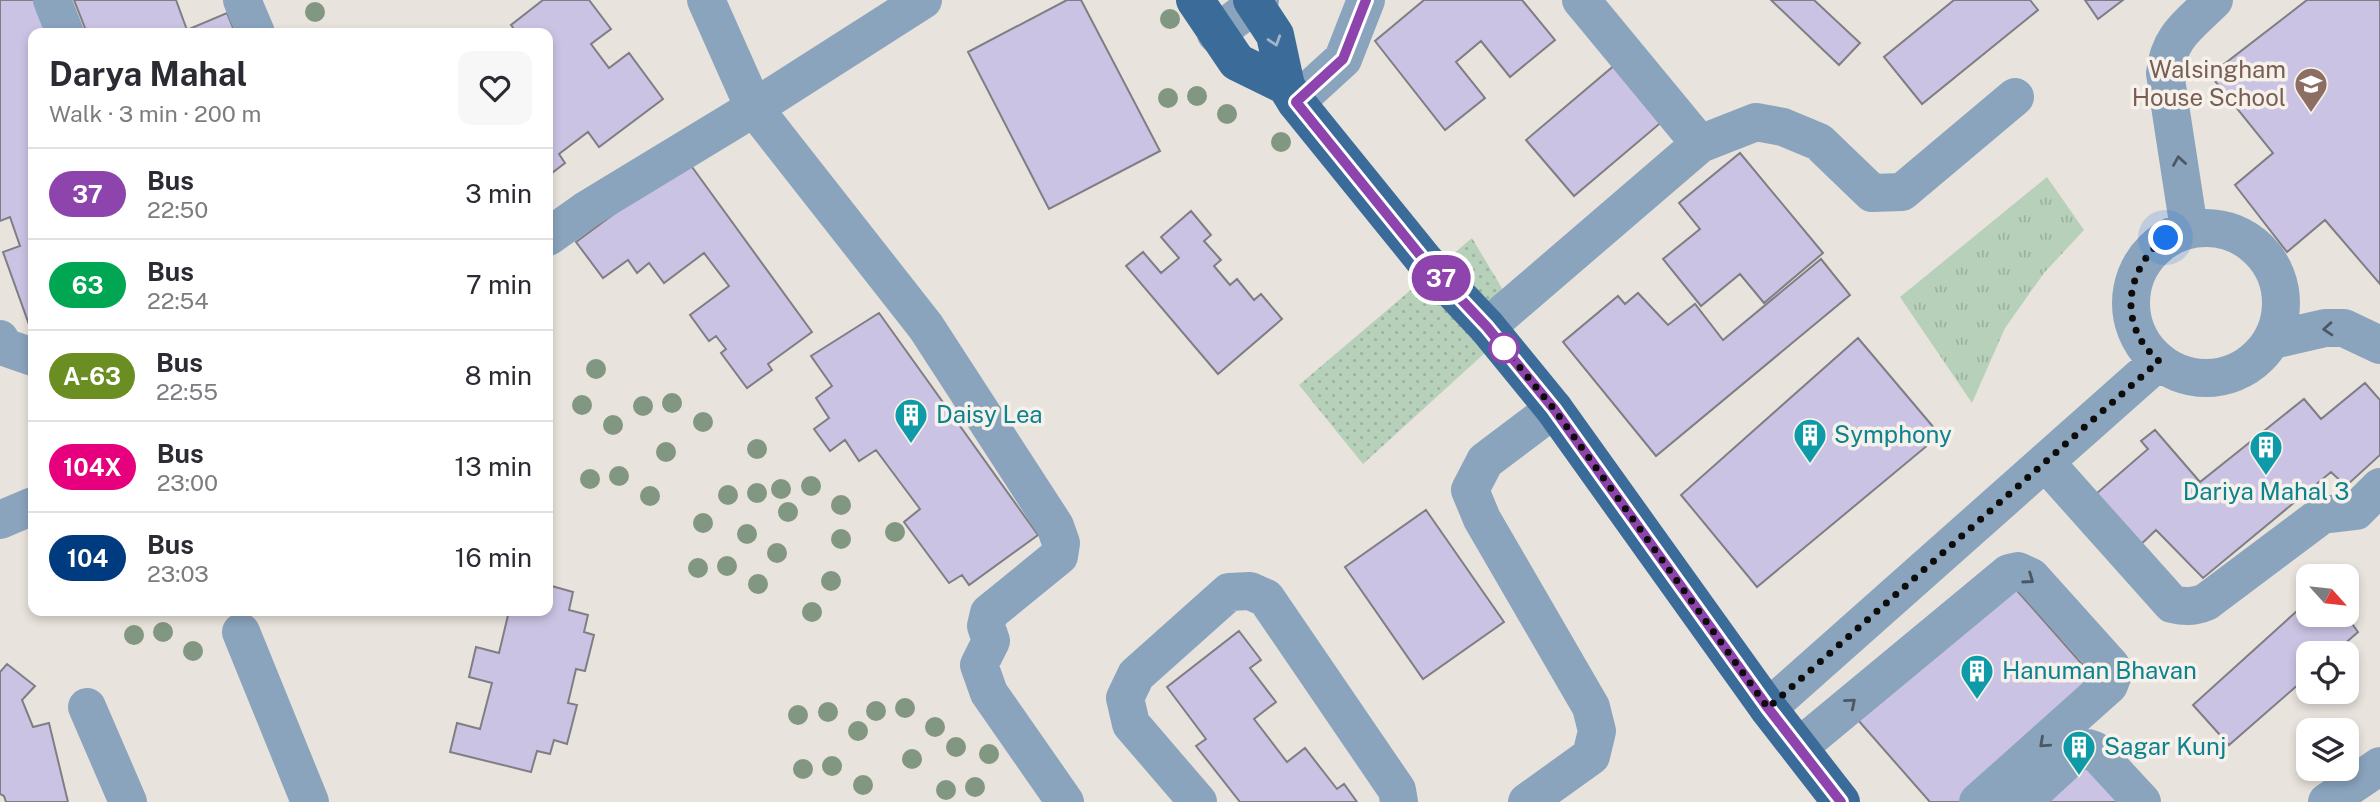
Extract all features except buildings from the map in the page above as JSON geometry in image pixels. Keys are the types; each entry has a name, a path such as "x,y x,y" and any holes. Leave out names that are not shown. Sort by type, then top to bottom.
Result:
{"main road":[{"path":"1195,0 1237,62 1291,94 1424,260 1487,327 1554,409 1768,708 1841,802"},
{"path":"1256,1 1275,36 1291,94"}],"street":[{"path":"52,0 63,28"},
{"path":"242,0 254,28"},
{"path":"706,0 754,108 926,327 1055,526 1061,543 1059,556 989,612 986,626 991,641 979,665 989,692 1065,802"},
{"path":"553,233 586,210 754,108 923,0"},
{"path":"1291,94 1343,59 1366,0"},
{"path":"1581,0 1700,144"},
{"path":"2189,229 2165,74 2167,54 2178,36 2214,0"},
{"path":"1216,34 1256,1"},
{"path":"1487,327 1700,144 1756,122 1783,127 1819,142 1872,193 1902,192 2015,97"},
{"path":"2214,227 2238,233 2259,247 2274,267 2282,291 2281,316 2273,340 2253,363 2227,376 2196,379 2168,369 2144,348 2134,327 2131,302 2135,277 2147,255 2166,238 2189,229 2214,227"},
{"path":"2273,340 2325,328 2344,328 2380,345"},
{"path":"0,339 4,348 28,355"},
{"path":"1768,708 2159,361"},
{"path":"1527,802 1591,756 1597,731 1591,707 1482,519 1470,490 1485,461 1554,409"},
{"path":"2045,462 2172,604 2183,607 2206,603 2322,515 2356,511 2380,487"},
{"path":"1800,747 2009,573 2018,572 2031,577 2111,666 2114,673 2109,685 1978,802"},
{"path":"1198,802 1131,724 1125,698 1136,675 1229,592 1250,591 1266,598 1397,790 1399,802"},
{"path":"240,632 310,802"},
{"path":"88,707 128,802"},
{"path":"2022,802 2080,749 2088,748 2094,750 2142,802"},
{"path":"2327,802 2372,780"}],"green space":[{"path":"2047,177 2084,230 2044,273 2005,328 1972,403 1900,297"},
{"path":"1472,238 1521,320 1363,464 1299,385"}],"bus line":[{"name":"37","path":"1366,0 1343,59 1296,102 1424,260 1487,327 1554,409 1768,708 1841,802"}],"place":[{"name":"Walsingham House School","path":"2311,114"},
{"name":"Daisy Lea","path":"911,445"},
{"name":"Symphony","path":"1810,465"},
{"name":"Dariya Mahal 3","path":"2266,477"},
{"name":"Hanuman Bhavan","path":"1977,701"},
{"name":"Sagar Kunj","path":"2079,777"}],"route":[{"path":"1504,348 1554,409 1768,708 2159,361 2144,348 2134,327 2131,302 2135,277 2147,255 2166,238"}]}
